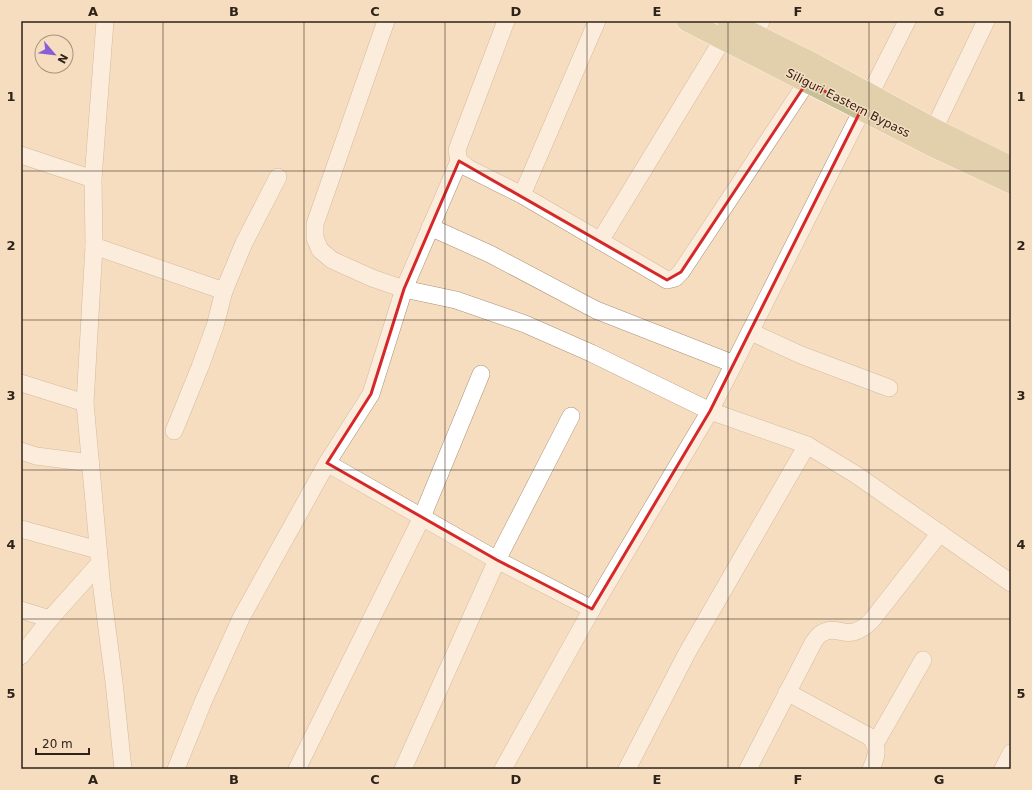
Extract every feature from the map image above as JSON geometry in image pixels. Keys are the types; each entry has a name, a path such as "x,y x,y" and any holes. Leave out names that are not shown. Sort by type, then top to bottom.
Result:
{"main road":[{"name":"Siliguri Eastern Bypass","path":"688,21 726,30 758,28 816,65 865,103 930,145 1011,170"},
{"name":"Siliguri Eastern Bypass","path":"726,30 807,82 934,129 1011,170"}],"street":[{"path":"105,21 93,179 94,246 85,403 99,557 123,769"},
{"path":"386,21 314,224 315,238 320,250 332,260 372,278 404,289 456,300 524,324 592,353 710,411 807,445 855,474 1011,583"},
{"path":"176,769 203,702 241,618 327,463 371,394 404,289 459,161 458,150 506,21"},
{"path":"522,195 597,21"},
{"path":"503,769 592,609 710,411 907,21"},
{"path":"934,129 986,21"},
{"path":"600,241 726,30"},
{"path":"459,161 468,168 522,195 667,280 675,278 686,265 807,82"},
{"path":"21,154 93,179"},
{"path":"174,431 205,353 215,326 224,292 244,243 278,177"},
{"path":"430,227 490,254 596,310 734,364"},
{"path":"94,246 224,292"},
{"path":"751,332 801,356 889,388"},
{"path":"297,769 422,517 481,374"},
{"path":"21,383 85,403"},
{"path":"402,769 497,560 571,416"},
{"path":"627,769 687,653 807,445"},
{"path":"21,451 36,456 91,463"},
{"path":"327,463 497,560 592,609"},
{"path":"21,529 99,557"},
{"path":"748,769 813,643 821,633 830,631 850,634 862,630 872,620 940,533"},
{"path":"21,656 99,557"},
{"path":"21,610 50,619"},
{"path":"871,769 877,757 876,744 923,660"},
{"path":"787,692 870,737 876,744"},
{"path":"1003,769 1011,753"}],"highlighted area":[{"path":"807,82 861,110 710,411 592,609 497,560 327,463 371,394 404,289 459,161 667,280 681,272"}]}
